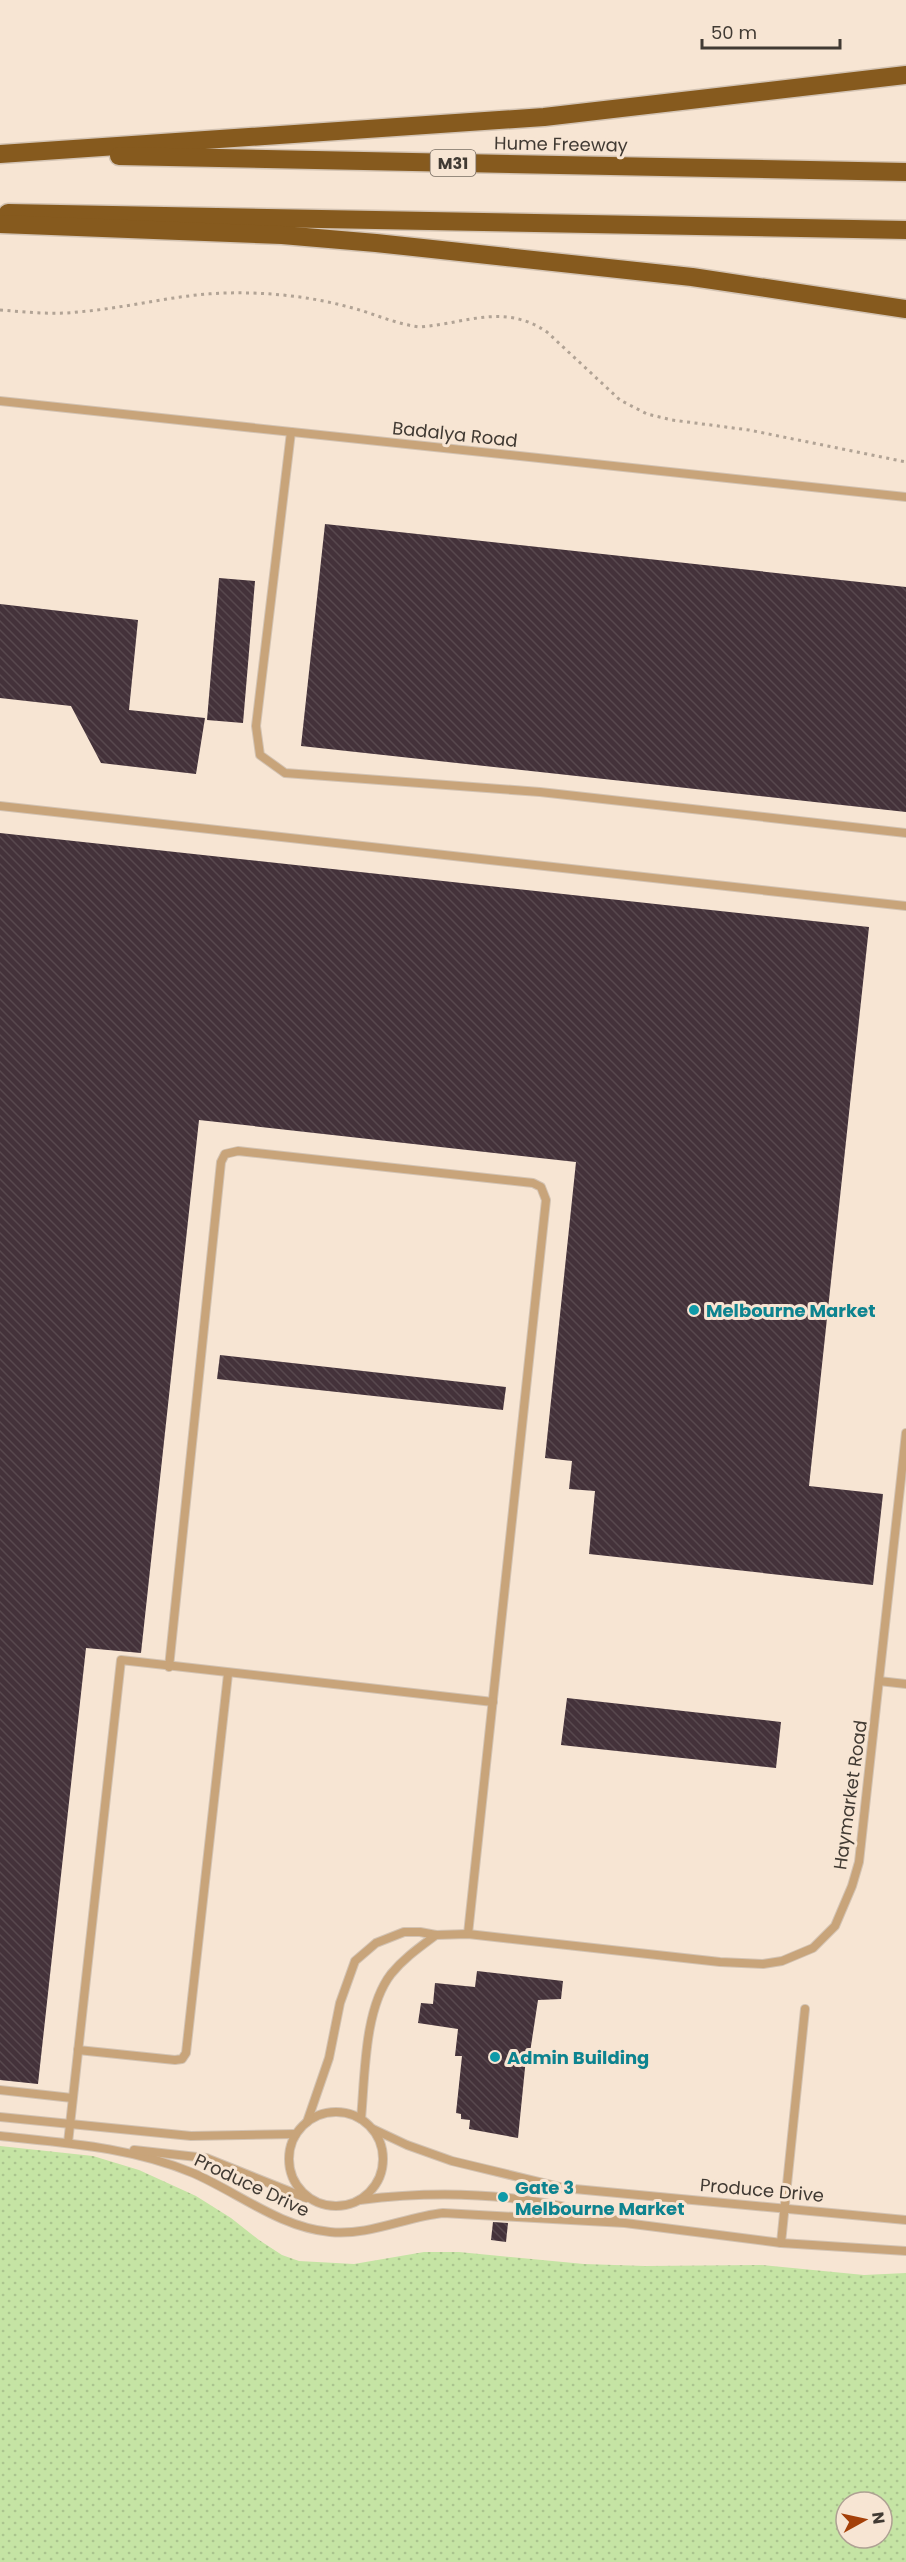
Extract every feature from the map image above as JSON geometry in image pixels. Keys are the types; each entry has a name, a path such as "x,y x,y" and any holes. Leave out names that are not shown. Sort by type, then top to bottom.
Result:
{"highway":[{"path":"0,154 544,117 906,75"},
{"name":"Hume Freeway","path":"0,154 906,172"},
{"path":"0,213 906,230"},
{"path":"0,224 282,235 376,243 692,276 906,309"}],"lane":[{"name":"Badalya Road","path":"0,401 906,497"},
{"path":"291,432 256,726 260,755 285,773 540,792 906,833"},
{"path":"0,806 906,906"},
{"path":"169,1666 221,1162 225,1154 238,1150 537,1184 544,1191 546,1200 468,1934"},
{"name":"Haymarket Road","path":"307,2122 329,2058 340,2003 355,1961 376,1943 404,1932 436,1935 468,1934 720,1962 763,1964 790,1959 813,1948 835,1926 852,1886 859,1862 906,1433"},
{"path":"68,2143 121,1660 228,1674 493,1702"},
{"path":"78,2050 175,2060 182,2059 186,2053 228,1674"},
{"path":"879,1681 906,1684"},
{"path":"361,2119 368,2041 378,1998 390,1976 408,1956 436,1935"},
{"path":"781,2243 805,2009"},
{"path":"0,2090 72,2098"},
{"path":"333,2112 347,2113 361,2119 373,2129 381,2143 383,2159 381,2175 373,2189 360,2200 330,2206 316,2201 303,2192 294,2179 290,2164 290,2149 296,2134 307,2122 319,2115 333,2112"},
{"name":"Produce Drive","path":"0,2117 190,2136 296,2134"},
{"name":"Produce Drive","path":"373,2129 406,2145 452,2161 564,2187 906,2220"},
{"name":"Produce Drive","path":"0,2136 206,2158 316,2201"},
{"name":"Produce Drive","path":"118,2149 191,2172 271,2214 308,2229 332,2232 381,2228 418,2216 443,2213 625,2223 781,2243 906,2251"},
{"name":"Produce Drive","path":"360,2200 401,2194 447,2193 539,2202 580,2209 625,2223"}],"path":[{"path":"0,310 57,314 186,295 228,293 322,301 348,306 406,325 420,327 511,316 534,324 547,332 620,400 647,414 672,420 748,430 906,462"}],"green space":[{"path":"0,2146 93,2156 139,2170 196,2196 282,2255 299,2261 354,2264 424,2252 459,2252 584,2264 762,2265 864,2275 906,2273 906,2562 0,2562"}],"building":[{"path":"325,524 906,587 906,812 301,746"},
{"path":"219,578 255,581 243,723 207,720"},
{"path":"0,604 138,620 129,710 205,718 196,774 101,763 71,706 0,698"},
{"name":"Melbourne Market","path":"0,833 869,927 809,1486 883,1494 873,1585 589,1554 595,1491 569,1489 572,1461 545,1458 576,1162 199,1120 141,1653 86,1648 38,2084 0,2080"},
{"path":"220,1355 506,1387 503,1410 217,1379"},
{"path":"567,1698 781,1722 776,1768 561,1745"},
{"name":"Admin Building","path":"477,1971 563,1981 561,1999 538,2000 529,2059 526,2058 518,2138 469,2129 470,2120 461,2119 461,2114 456,2113 462,2056 455,2056 458,2029 418,2023 421,2003 433,2004 435,1983 475,1987"},
{"path":"493,2222 508,2223 506,2242 491,2240"}],"place":[{"name":"Melbourne Market","path":"694,1310"},
{"name":"Admin Building","path":"495,2057"},
{"name":"Gate 3 Melbourne Market","path":"503,2197"}]}
